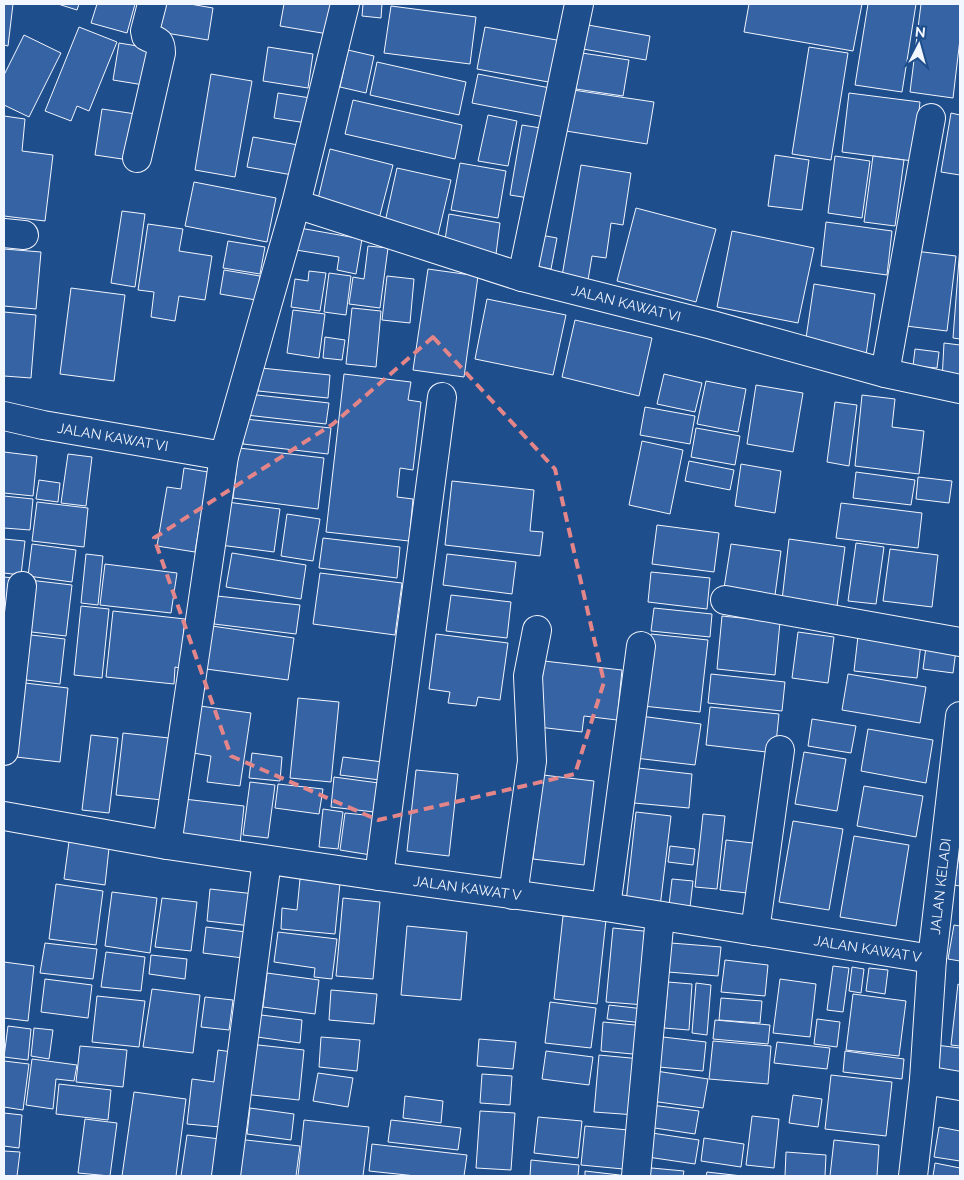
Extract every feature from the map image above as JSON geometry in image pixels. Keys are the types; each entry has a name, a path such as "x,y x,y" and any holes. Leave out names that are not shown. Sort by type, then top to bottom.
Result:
{"street":[{"path":"137,158 161,53 161,45 158,41 146,36 145,32 152,4"},
{"path":"167,845 224,456 296,204 345,4"},
{"path":"522,276 579,4"},
{"path":"885,373 932,118"},
{"name":"JALAN KAWAT VI","path":"296,204 522,276 712,325 885,373 960,389"},
{"path":"379,876 442,397"},
{"name":"JALAN KAWAT VI","path":"4,416 43,425 224,456"},
{"path":"4,751 22,586"},
{"path":"725,600 960,642"},
{"path":"513,895 532,761 528,676 537,630"},
{"path":"606,907 641,646"},
{"name":"JALAN KELADI","path":"913,1176 924,1080 932,959 960,716"},
{"path":"755,931 780,750"},
{"name":"JALAN KAWAT V","path":"4,816 167,845 606,907 932,959"},
{"path":"226,1176 267,860"},
{"path":"636,1176 660,916"},
{"path":"924,1080 960,1086"}],"highlighted area":[{"path":"433,337 555,469 604,682 575,774 378,820 231,756 154,538 333,424"}],"building":[{"path":"4,4 13,4 8,46 4,45"},
{"path":"58,4 79,4 77,10"},
{"path":"97,4 135,4 127,33 91,23"},
{"path":"159,4 190,4 213,8 208,40 154,31"},
{"path":"284,4 339,4 334,35 280,26"},
{"path":"363,4 382,4 381,18 362,16"},
{"path":"749,4 862,4 853,51 744,32"},
{"path":"868,4 916,4 902,92 855,85"},
{"path":"921,4 960,4 960,39 953,98 910,92"},
{"path":"391,6 476,17 470,64 384,53"},
{"path":"588,25 650,36 646,60 583,49"},
{"path":"79,27 117,42 89,111 77,106 71,121 45,111"},
{"path":"485,27 562,41 554,83 477,69"},
{"path":"24,35 61,53 29,117 4,105 4,75"},
{"path":"119,43 156,49 150,86 113,80"},
{"path":"268,47 313,54 308,88 263,81"},
{"path":"809,47 848,53 831,160 792,154"},
{"path":"348,50 374,56 366,93 340,87"},
{"path":"582,53 629,60 623,96 576,89"},
{"path":"377,62 466,82 459,115 370,95"},
{"path":"211,74 252,81 235,177 195,170"},
{"path":"478,74 550,88 544,117 472,103"},
{"path":"573,90 654,102 647,144 566,131"},
{"path":"278,93 317,99 313,124 274,118"},
{"path":"849,93 920,102 913,161 842,152"},
{"path":"353,100 462,125 455,159 345,134"},
{"path":"102,109 136,114 129,160 95,155"},
{"path":"951,113 960,115 960,175 941,172"},
{"path":"488,115 517,121 508,166 478,161"},
{"path":"4,116 25,119 22,151 53,155 45,221 4,216"},
{"path":"522,125 547,129 535,199 510,195"},
{"path":"253,137 304,146 298,176 247,167"},
{"path":"330,149 393,165 379,219 317,203"},
{"path":"775,155 809,160 802,210 768,206"},
{"path":"835,156 870,161 862,218 828,213"},
{"path":"873,156 904,160 895,226 864,222"},
{"path":"460,163 506,171 498,218 451,210"},
{"path":"581,165 631,173 623,225 611,223 606,258 592,256 588,280 562,276"},
{"path":"397,168 451,180 438,235 385,222"},
{"path":"194,182 276,198 267,242 185,226"},
{"path":"636,208 716,229 696,302 617,281"},
{"path":"122,211 145,214 135,287 111,283"},
{"path":"449,214 500,223 496,254 444,246"},
{"path":"826,222 892,231 887,275 821,266"},
{"path":"148,224 183,229 179,251 212,256 205,300 179,296 175,321 151,317 154,292 138,290"},
{"path":"294,227 362,239 356,274 337,270 339,257 290,249"},
{"path":"732,231 814,248 798,323 717,307"},
{"path":"535,234 557,238 551,269 530,265"},
{"path":"228,241 265,247 260,274 223,268"},
{"path":"368,246 388,248 380,308 349,304 353,277 364,279"},
{"path":"960,246 960,339 953,338"},
{"path":"4,249 41,252 36,309 4,306"},
{"path":"915,251 956,256 947,331 906,326"},
{"path":"428,269 478,276 464,377 413,370"},
{"path":"224,270 260,276 256,300 220,294"},
{"path":"309,271 326,273 320,311 291,307 295,279 308,281"},
{"path":"329,273 351,276 346,315 324,312"},
{"path":"387,276 414,279 410,323 382,320"},
{"path":"814,284 875,294 866,355 805,345"},
{"path":"71,288 125,295 114,381 60,374"},
{"path":"487,299 566,315 553,375 475,359"},
{"path":"352,308 381,311 376,367 346,364"},
{"path":"293,310 325,314 319,358 287,353"},
{"path":"4,312 36,315 31,378 4,376"},
{"path":"575,320 652,338 639,396 562,377"},
{"path":"325,337 345,340 342,360 323,358"},
{"path":"944,343 960,345 960,382 942,380"},
{"path":"915,349 939,352 937,368 913,366"},
{"path":"261,368 330,375 328,398 258,391"},
{"path":"344,374 411,382 408,400 421,402 413,470 400,468 397,497 413,499 409,541 326,532"},
{"path":"664,374 702,383 695,412 657,404"},
{"path":"706,381 746,389 738,432 697,424"},
{"path":"756,385 803,393 793,452 747,444"},
{"path":"248,394 329,403 326,424 246,415"},
{"path":"862,395 895,399 892,427 924,431 919,474 855,466"},
{"path":"835,402 857,405 849,466 827,462"},
{"path":"645,407 695,416 690,444 640,435"},
{"path":"245,419 331,428 328,454 243,444"},
{"path":"696,428 740,436 735,465 691,457"},
{"path":"642,441 683,450 670,514 629,505"},
{"path":"239,448 324,458 318,509 233,498"},
{"path":"4,452 37,456 33,496 4,493"},
{"path":"68,454 92,457 86,506 61,503"},
{"path":"689,461 734,470 730,490 685,481"},
{"path":"741,464 781,471 775,513 735,506"},
{"path":"184,468 208,472 195,552 157,546 167,487 181,489"},
{"path":"856,472 915,480 911,505 853,498"},
{"path":"918,477 952,481 949,503 916,499"},
{"path":"39,480 60,483 58,502 36,499"},
{"path":"452,481 534,490 530,531 543,532 540,556 445,545"},
{"path":"4,496 33,499 30,530 4,528"},
{"path":"37,502 88,508 84,547 32,541"},
{"path":"227,502 280,509 274,552 220,545"},
{"path":"841,503 922,513 918,548 836,538"},
{"path":"287,514 320,519 313,561 281,556"},
{"path":"657,525 719,533 714,572 652,564"},
{"path":"323,538 400,547 397,578 319,568"},
{"path":"4,539 25,541 21,575 4,573"},
{"path":"789,539 845,547 837,606 782,600"},
{"path":"856,543 884,547 876,604 848,601"},
{"path":"32,544 76,550 72,582 28,576"},
{"path":"731,544 781,551 775,595 724,588"},
{"path":"890,549 938,555 932,607 883,601"},
{"path":"232,553 306,565 301,599 226,587"},
{"path":"86,554 103,556 98,605 81,603"},
{"path":"447,554 516,562 512,594 443,585"},
{"path":"105,564 177,573 171,613 100,605"},
{"path":"651,572 710,578 707,609 648,602"},
{"path":"320,573 402,583 395,635 313,624"},
{"path":"4,577 14,578 11,606 4,605"},
{"path":"29,580 72,585 66,636 23,631"},
{"path":"451,595 511,602 507,638 446,631"},
{"path":"217,596 300,605 296,634 214,624"},
{"path":"81,606 109,609 102,678 74,675"},
{"path":"654,608 712,614 710,637 651,631"},
{"path":"113,611 185,619 180,668 175,667 174,684 106,677"},
{"path":"722,616 780,622 775,675 717,669"},
{"path":"212,626 294,638 288,680 206,669"},
{"path":"798,632 834,637 828,683 792,678"},
{"path":"23,634 65,639 60,684 18,679"},
{"path":"436,634 508,643 500,700 478,697 476,706 448,703 450,692 429,689"},
{"path":"651,634 708,640 700,712 643,706"},
{"path":"858,636 921,643 917,678 854,671"},
{"path":"926,647 956,650 953,673 923,669"},
{"path":"544,661 622,670 617,720 584,716 582,732 538,727"},
{"path":"711,674 785,682 782,711 708,703"},
{"path":"848,674 926,687 920,723 842,710"},
{"path":"25,683 68,688 60,762 16,757"},
{"path":"298,698 339,702 331,782 290,778"},
{"path":"200,706 251,713 240,786 207,782 211,756 193,753"},
{"path":"710,707 779,714 775,753 706,745"},
{"path":"640,716 701,724 695,765 635,758"},
{"path":"812,719 856,726 851,753 808,746"},
{"path":"868,729 933,740 926,783 861,771"},
{"path":"123,733 169,738 162,800 116,795"},
{"path":"91,735 118,738 109,813 82,810"},
{"path":"804,752 846,759 837,811 795,804"},
{"path":"252,753 282,757 280,781 249,778"},
{"path":"343,757 391,763 388,781 340,775"},
{"path":"638,768 692,774 689,808 634,803"},
{"path":"416,770 458,774 449,856 407,851"},
{"path":"543,775 594,781 584,865 533,859"},
{"path":"334,777 386,784 383,813 331,807"},
{"path":"250,782 275,785 268,838 243,835"},
{"path":"278,784 323,789 319,814 275,808"},
{"path":"864,786 923,796 916,837 857,826"},
{"path":"184,799 244,806 240,844 180,837"},
{"path":"323,809 343,812 338,849 319,847"},
{"path":"636,812 671,816 660,907 626,902"},
{"path":"345,813 375,816 371,855 340,850"},
{"path":"703,814 725,816 717,889 695,887"},
{"path":"793,821 843,829 829,910 779,902"},
{"path":"70,834 110,839 105,885 64,879"},
{"path":"854,836 909,845 896,926 840,917"},
{"path":"726,840 762,844 756,894 720,890"},
{"path":"670,846 695,849 693,865 668,862"},
{"path":"960,856 960,886 954,885"},
{"path":"300,879 340,883 335,934 281,929 282,908 297,910"},
{"path":"672,879 693,881 689,916 668,914"},
{"path":"56,884 103,891 96,945 49,939"},
{"path":"210,889 255,894 251,926 207,921"},
{"path":"112,892 157,898 150,953 105,946"},
{"path":"162,898 197,902 191,951 155,947"},
{"path":"343,898 380,902 373,979 336,976"},
{"path":"563,916 606,920 597,1004 554,999"},
{"path":"954,925 960,926 960,961 948,959"},
{"path":"407,926 467,932 461,1000 401,995"},
{"path":"206,927 246,932 243,958 203,953"},
{"path":"613,928 653,932 645,1005 606,1002"},
{"path":"278,932 337,939 332,979 314,977 315,968 274,962"},
{"path":"45,943 97,949 93,979 40,973"},
{"path":"671,943 721,947 718,976 668,972"},
{"path":"106,952 145,957 141,991 101,987"},
{"path":"151,955 187,959 185,979 149,974"},
{"path":"725,960 768,965 765,996 721,992"},
{"path":"4,962 34,966 28,1021 4,1018"},
{"path":"833,966 849,968 843,1012 827,1010"},
{"path":"852,967 864,969 861,993 849,991"},
{"path":"869,968 888,970 885,994 866,991"},
{"path":"267,973 319,980 315,1014 263,1007"},
{"path":"45,979 92,985 88,1018 41,1012"},
{"path":"780,979 816,984 810,1037 773,1033"},
{"path":"668,982 692,984 689,1030 664,1028"},
{"path":"696,983 711,985 707,1035 692,1033"},
{"path":"958,984 960,985 960,1046 951,1045"},
{"path":"152,989 200,995 193,1053 143,1047"},
{"path":"331,990 377,994 374,1024 329,1020"},
{"path":"853,994 906,1001 899,1056 846,1050"},
{"path":"97,996 145,1001 139,1047 92,1042"},
{"path":"205,997 233,1000 229,1030 201,1027"},
{"path":"721,998 762,1001 760,1023 719,1020"},
{"path":"550,1002 596,1008 591,1048 545,1043"},
{"path":"609,1005 644,1009 643,1023 607,1019"},
{"path":"253,1014 302,1020 300,1043 250,1036"},
{"path":"817,1019 840,1022 837,1047 814,1044"},
{"path":"715,1020 770,1025 768,1044 713,1039"},
{"path":"603,1022 646,1026 643,1055 601,1051"},
{"path":"8,1026 31,1029 28,1060 4,1057"},
{"path":"34,1028 53,1030 49,1059 31,1056"},
{"path":"321,1037 360,1040 357,1071 319,1067"},
{"path":"663,1037 706,1042 703,1071 659,1067"},
{"path":"479,1039 516,1042 513,1069 477,1066"},
{"path":"713,1041 771,1046 768,1084 709,1079"},
{"path":"777,1042 830,1048 827,1069 774,1063"},
{"path":"249,1044 304,1050 299,1100 243,1094"},
{"path":"936,1045 960,1048 960,1081 932,1078"},
{"path":"80,1046 127,1050 123,1087 76,1082"},
{"path":"218,1050 239,1053 231,1128 187,1124 192,1079 214,1082"},
{"path":"546,1051 593,1057 589,1085 542,1079"},
{"path":"845,1051 904,1059 902,1079 843,1072"},
{"path":"599,1055 641,1059 636,1115 594,1112"},
{"path":"32,1059 77,1065 74,1081 56,1079 53,1109 26,1105"},
{"path":"4,1061 29,1064 23,1110 4,1107"},
{"path":"656,1071 708,1079 703,1108 651,1101"},
{"path":"318,1073 353,1078 348,1107 313,1101"},
{"path":"482,1074 512,1076 510,1105 480,1103"},
{"path":"831,1075 892,1082 886,1136 825,1129"},
{"path":"59,1084 111,1090 108,1120 56,1114"},
{"path":"134,1092 186,1099 176,1176 122,1176"},
{"path":"793,1095 822,1099 818,1127 789,1123"},
{"path":"405,1096 443,1101 441,1123 403,1118"},
{"path":"651,1105 699,1111 695,1134 648,1127"},
{"path":"250,1108 294,1114 291,1140 247,1134"},
{"path":"480,1111 515,1113 511,1170 476,1168"},
{"path":"4,1113 22,1115 19,1148 4,1146"},
{"path":"752,1116 779,1119 774,1168 746,1165"},
{"path":"538,1117 582,1121 578,1158 534,1153"},
{"path":"85,1119 117,1123 110,1176 78,1173"},
{"path":"304,1120 369,1127 363,1176 298,1176"},
{"path":"391,1120 461,1128 458,1150 388,1142"},
{"path":"585,1126 639,1131 634,1170 581,1165"},
{"path":"939,1127 960,1131 960,1161 934,1157"},
{"path":"645,1132 699,1140 695,1164 641,1156"},
{"path":"187,1135 228,1140 223,1176 181,1176"},
{"path":"704,1138 744,1144 741,1167 701,1161"},
{"path":"237,1139 300,1146 296,1176 233,1176"},
{"path":"834,1140 879,1145 877,1176 830,1176"},
{"path":"372,1144 467,1155 464,1176 416,1176 369,1171"},
{"path":"4,1151 20,1152 17,1176 4,1176"},
{"path":"786,1152 826,1155 825,1176 785,1176"},
{"path":"531,1160 579,1165 578,1176 530,1176"},
{"path":"935,1163 960,1168 960,1176 933,1176"},
{"path":"641,1167 684,1171 683,1176 641,1176"},
{"path":"585,1171 628,1176 585,1176"},
{"path":"707,1172 742,1176 706,1176"}]}
